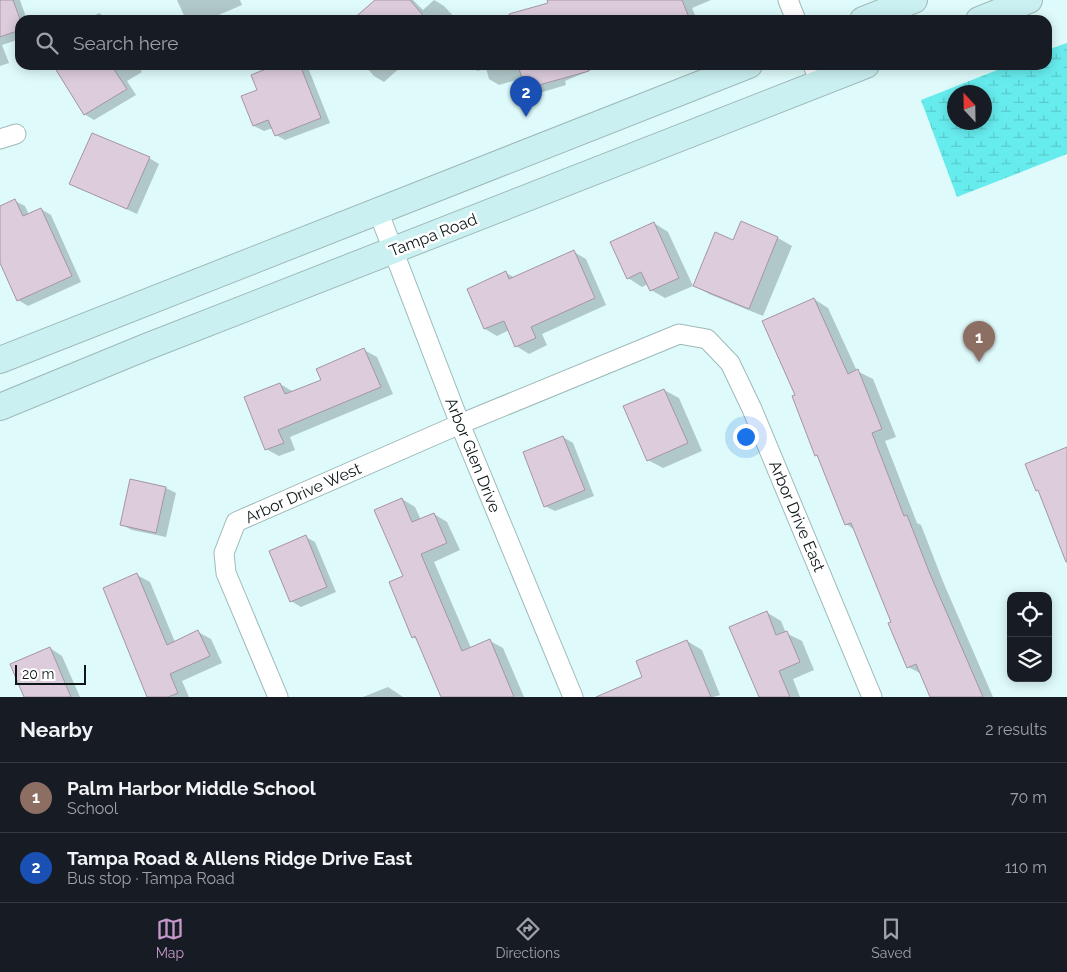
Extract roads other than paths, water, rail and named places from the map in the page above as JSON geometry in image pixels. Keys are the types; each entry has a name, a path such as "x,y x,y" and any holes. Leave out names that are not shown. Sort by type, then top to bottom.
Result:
{"main road":[{"path":"876,15 914,0"},
{"path":"992,15 1029,0"},
{"path":"0,360 736,70"},
{"name":"Tampa Road","path":"0,407 146,347 392,251 817,74 839,70"}],"street":[{"path":"788,0 794,15"},
{"name":"Arbor Glen Drive","path":"378,211 460,424 573,697"},
{"name":"Arbor Drive East","path":"460,424 679,334 707,339 730,363 752,409 872,697"},
{"name":"Arbor Drive West","path":"278,697 226,573 224,554 236,522 460,424"}],"place":[{"name":"Tampa Road & Allens Ridge Drive East","path":"526,117"},
{"name":"Palm Harbor Middle School","path":"979,362"}]}
